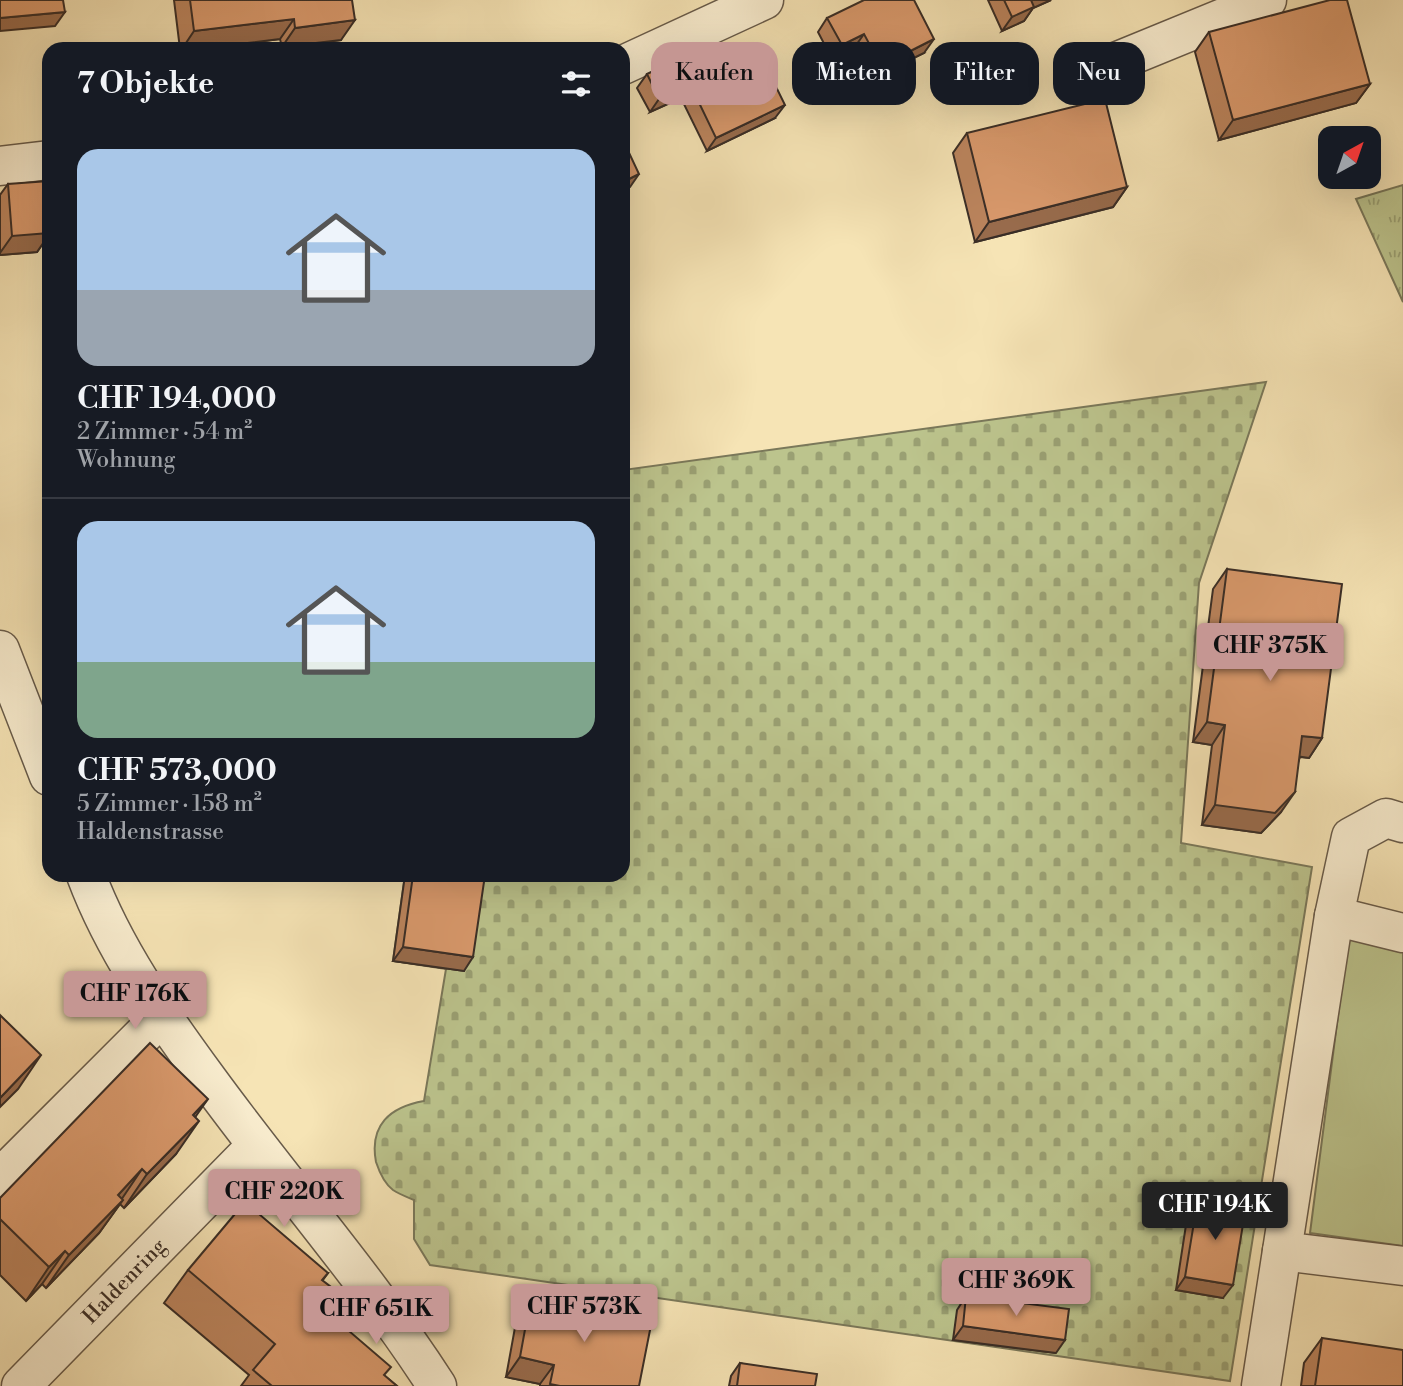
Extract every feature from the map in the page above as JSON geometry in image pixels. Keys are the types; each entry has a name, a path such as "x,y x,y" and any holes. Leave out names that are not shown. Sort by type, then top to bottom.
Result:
{"street":[{"path":"630,62 764,0"},
{"path":"1145,50 1268,0"},
{"path":"0,166 42,161"},
{"path":"0,650 42,758"},
{"path":"1261,1386 1334,916 1351,837 1386,818 1403,823"},
{"path":"89,882 101,915 161,1017 257,1146 400,1328 438,1386"},
{"path":"1334,916 1403,933"},
{"path":"0,1178 161,1017"},
{"name":"Haldenring","path":"21,1386 257,1146"},
{"path":"1282,1251 1403,1266"}],"green space":[{"path":"1403,185 1403,302 1356,199"},
{"path":"1266,382 1199,583 1181,843 1312,867 1230,1381 430,1265 414,1239 414,1200 387,1184 377,1166 375,1149 379,1128 392,1113 424,1101 446,969 393,961 404,882 630,882 630,469"},
{"path":"1348,938 1403,952 1403,1246 1310,1233"}],"building":[{"path":"0,0 63,0 65,12 0,18"},
{"path":"190,0 352,0 355,20 295,28 294,19 194,31"},
{"path":"864,0 914,0 934,39 916,48 916,42 868,42 864,34 848,42 840,42 827,18"},
{"path":"1004,0 1031,0 1034,7 1012,17"},
{"path":"1330,0 1347,0 1370,84 1233,120 1209,32"},
{"path":"778,91 785,105 716,138 700,105 778,105"},
{"path":"1081,105 1106,105 1127,187 989,222 967,133"},
{"path":"630,155 639,174 630,178"},
{"path":"42,182 42,234 12,236 8,184"},
{"path":"1227,569 1342,584 1322,738 1302,736 1295,792 1275,813 1215,805 1225,725 1207,722"},
{"path":"412,882 484,882 473,957 403,947"},
{"path":"0,1015 41,1055 0,1098"},
{"path":"150,1043 208,1099 193,1115 199,1121 147,1174 142,1169 118,1195 123,1200 69,1255 65,1251 49,1267 0,1219 0,1198"},
{"path":"1198,1198 1246,1206 1233,1285 1185,1277"},
{"path":"245,1202 328,1273 322,1280 335,1290 321,1307 391,1367 384,1375 397,1386 272,1386 253,1370 275,1344 188,1270"},
{"path":"532,1291 579,1300 577,1311 651,1325 639,1386 550,1384 554,1365 520,1357"},
{"path":"966,1296 1069,1309 1065,1340 963,1326"},
{"path":"1322,1338 1403,1350 1403,1386 1315,1386"},
{"path":"740,1363 817,1374 815,1386 737,1386"}]}
